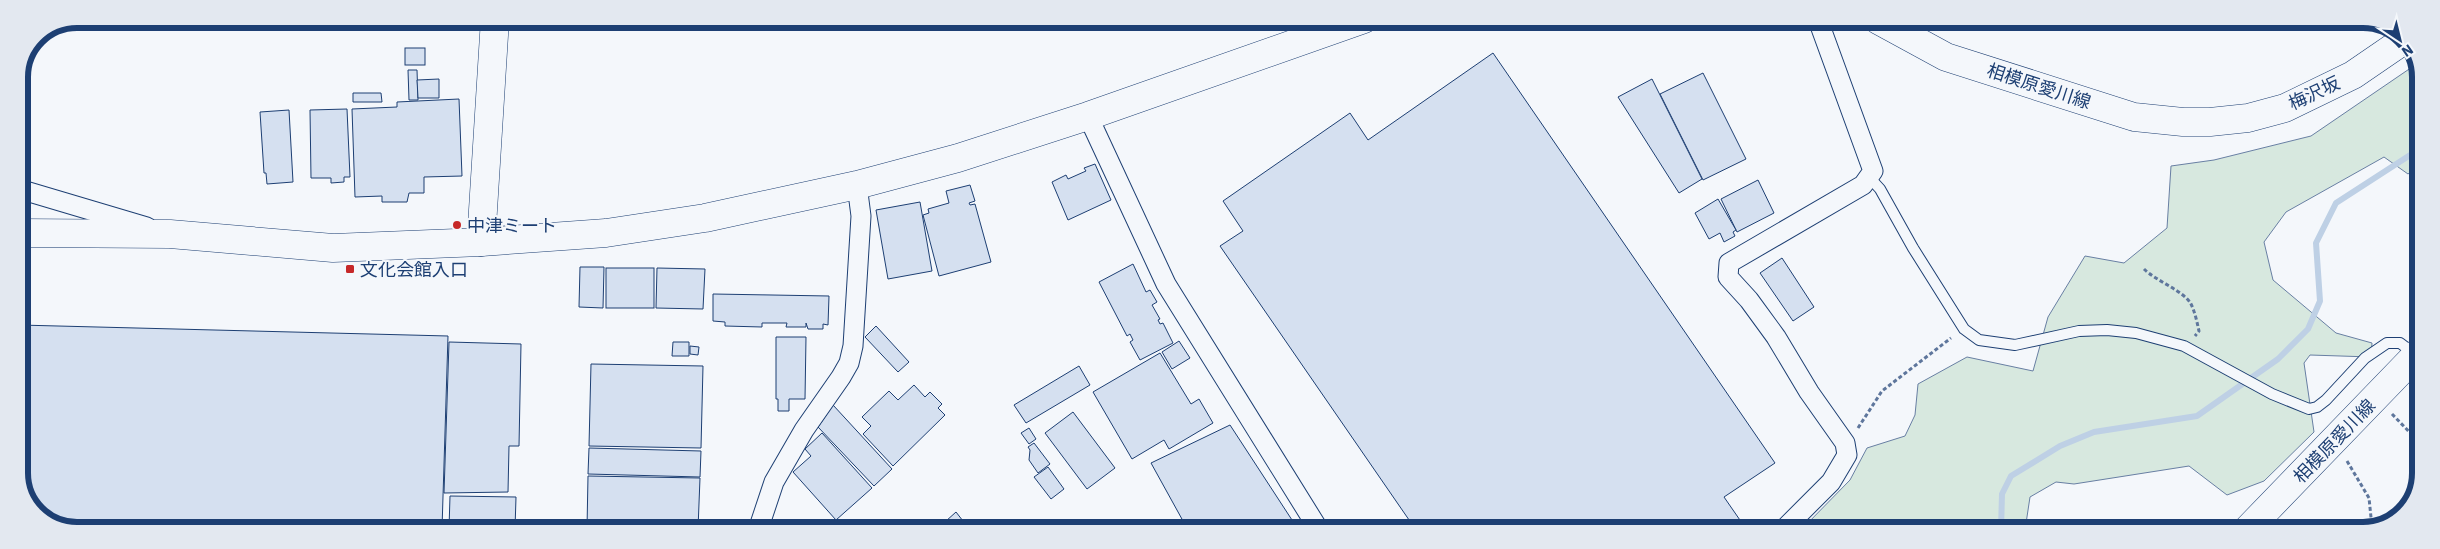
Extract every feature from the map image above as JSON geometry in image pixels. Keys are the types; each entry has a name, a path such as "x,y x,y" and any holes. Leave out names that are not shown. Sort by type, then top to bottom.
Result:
{"street":[{"path":"480,242 494,28"},
{"path":"28,233 170,234 333,248 480,242 606,233 705,218 858,185 958,158 1088,116 1338,28"},
{"path":"1791,522 1831,482 1847,455 1845,443 1808,392 1776,337 1749,300 1728,277 1729,262 1863,185 1873,171 1821,28"},
{"name":"相模原愛川線","path":"1893,28 1946,57 2134,117 2210,122"},
{"name":"梅沢坂","path":"2210,122 2248,118 2285,108 2352,75 2399,43"},
{"path":"1088,116 1166,284 1314,522"},
{"path":"761,522 774,482 804,430 849,363 853,346 861,216 858,185"},
{"path":"28,192 170,234"},
{"name":"相模原愛川線","path":"2254,522 2412,359"}],"lane":[{"path":"1869,177 1880,189 1913,248 1964,329 1979,340 2015,345 2072,333 2107,330 2136,333 2184,346 2272,394 2309,409 2317,407 2326,400 2365,358 2387,343 2400,343 2412,350"}],"path":[{"path":"2144,269 2153,278 2186,298 2191,304 2199,331 2184,346"},
{"path":"1845,443 1852,438 1882,391 1964,329"},
{"path":"2376,397 2412,435"},
{"path":"2330,444 2348,462 2362,484 2369,498 2371,521"}],"shaded area":[{"path":"2412,67 2412,171 2408,174 2384,157 2286,212 2264,242 2273,280 2336,333 2372,343 2371,357 2310,355 2304,363 2314,432 2264,481 2227,495 2189,466 2074,484 2056,482 2030,497 2026,522 1809,522 1850,480 1867,448 1905,436 1915,415 1918,384 1967,357 2033,371 2048,317 2085,256 2124,263 2167,228 2171,166 2214,160 2311,136"}],"building":[{"path":"405,48 425,48 425,65 405,65"},
{"path":"1493,53 1775,463 1724,497 1741,522 1410,522 1220,246 1243,231 1223,201 1350,113 1368,140"},
{"path":"408,70 417,70 418,100 409,100"},
{"path":"1703,73 1746,159 1703,180 1660,94"},
{"path":"439,79 439,98 418,98 417,80"},
{"path":"1652,79 1702,179 1679,193 1618,97"},
{"path":"353,93 381,93 382,102 353,102"},
{"path":"459,99 462,176 424,177 424,193 409,193 407,202 382,202 382,196 355,197 352,109 397,107 397,102"},
{"path":"347,109 350,177 344,177 344,182 331,183 331,178 311,178 310,110"},
{"path":"289,110 293,182 267,184 266,173 264,173 260,112"},
{"path":"1095,164 1111,200 1068,220 1052,182 1066,175 1068,179 1086,171 1084,168"},
{"path":"1758,180 1774,213 1737,232 1721,199"},
{"path":"970,185 975,201 969,203 970,205 975,204 991,262 939,276 923,215 929,213 928,209 949,203 946,191"},
{"path":"1718,199 1736,230 1733,232 1735,236 1724,242 1720,233 1709,239 1695,213"},
{"path":"920,202 932,271 888,279 876,210"},
{"path":"1782,258 1814,307 1793,321 1760,273"},
{"path":"1133,264 1146,292 1150,290 1157,302 1152,305 1160,319 1158,320 1160,324 1163,323 1173,343 1140,360 1130,342 1133,340 1130,334 1127,336 1099,282"},
{"path":"580,267 604,267 603,308 579,307"},
{"path":"606,268 654,268 654,308 606,308"},
{"path":"657,268 705,269 703,309 656,308"},
{"path":"713,294 829,296 828,325 823,324 823,329 808,329 806,323 806,327 786,327 787,323 762,323 762,327 725,326 725,322 713,321"},
{"path":"28,325 448,336 442,522 77,522 67,521 52,515 40,505 31,491 28,482"},
{"path":"876,326 909,362 898,372 865,337"},
{"path":"776,337 806,337 805,399 789,399 789,411 778,411 778,399 776,399"},
{"path":"1179,341 1190,358 1172,369 1162,352"},
{"path":"449,342 521,344 519,446 509,446 508,492 444,493"},
{"path":"673,342 689,342 689,356 672,356"},
{"path":"690,346 699,347 698,355 690,354"},
{"path":"1160,353 1191,404 1199,399 1213,423 1169,449 1164,440 1132,459 1093,392"},
{"path":"591,364 703,366 701,448 589,446"},
{"path":"1079,366 1090,385 1026,423 1014,405"},
{"path":"914,385 925,397 930,392 942,404 938,408 945,415 893,466 863,434 871,426 862,417 889,391 898,400"},
{"path":"833,405 892,469 874,486 818,427"},
{"path":"1073,412 1115,468 1087,489 1045,433"},
{"path":"1230,425 1292,520 1289,522 1184,522 1151,463"},
{"path":"1029,428 1036,439 1029,444 1021,433"},
{"path":"822,433 872,488 836,520 793,472 811,456 805,449"},
{"path":"1034,443 1050,464 1038,473 1029,460 1030,450 1028,447"},
{"path":"589,448 701,451 700,477 588,474"},
{"path":"1048,467 1064,489 1051,499 1034,477"},
{"path":"588,476 700,478 698,522 587,522"},
{"path":"450,496 516,497 515,522 449,522"},
{"path":"956,512 964,522 945,522"}],"waterway":[{"path":"2001,522 2002,494 2011,476 2060,446 2094,432 2197,416 2278,359 2308,329 2320,301 2316,243 2336,203 2412,154"}],"place":[{"name":"中津ミート","path":"457,225"},
{"name":"文化会館入口","path":"350,269"}]}
